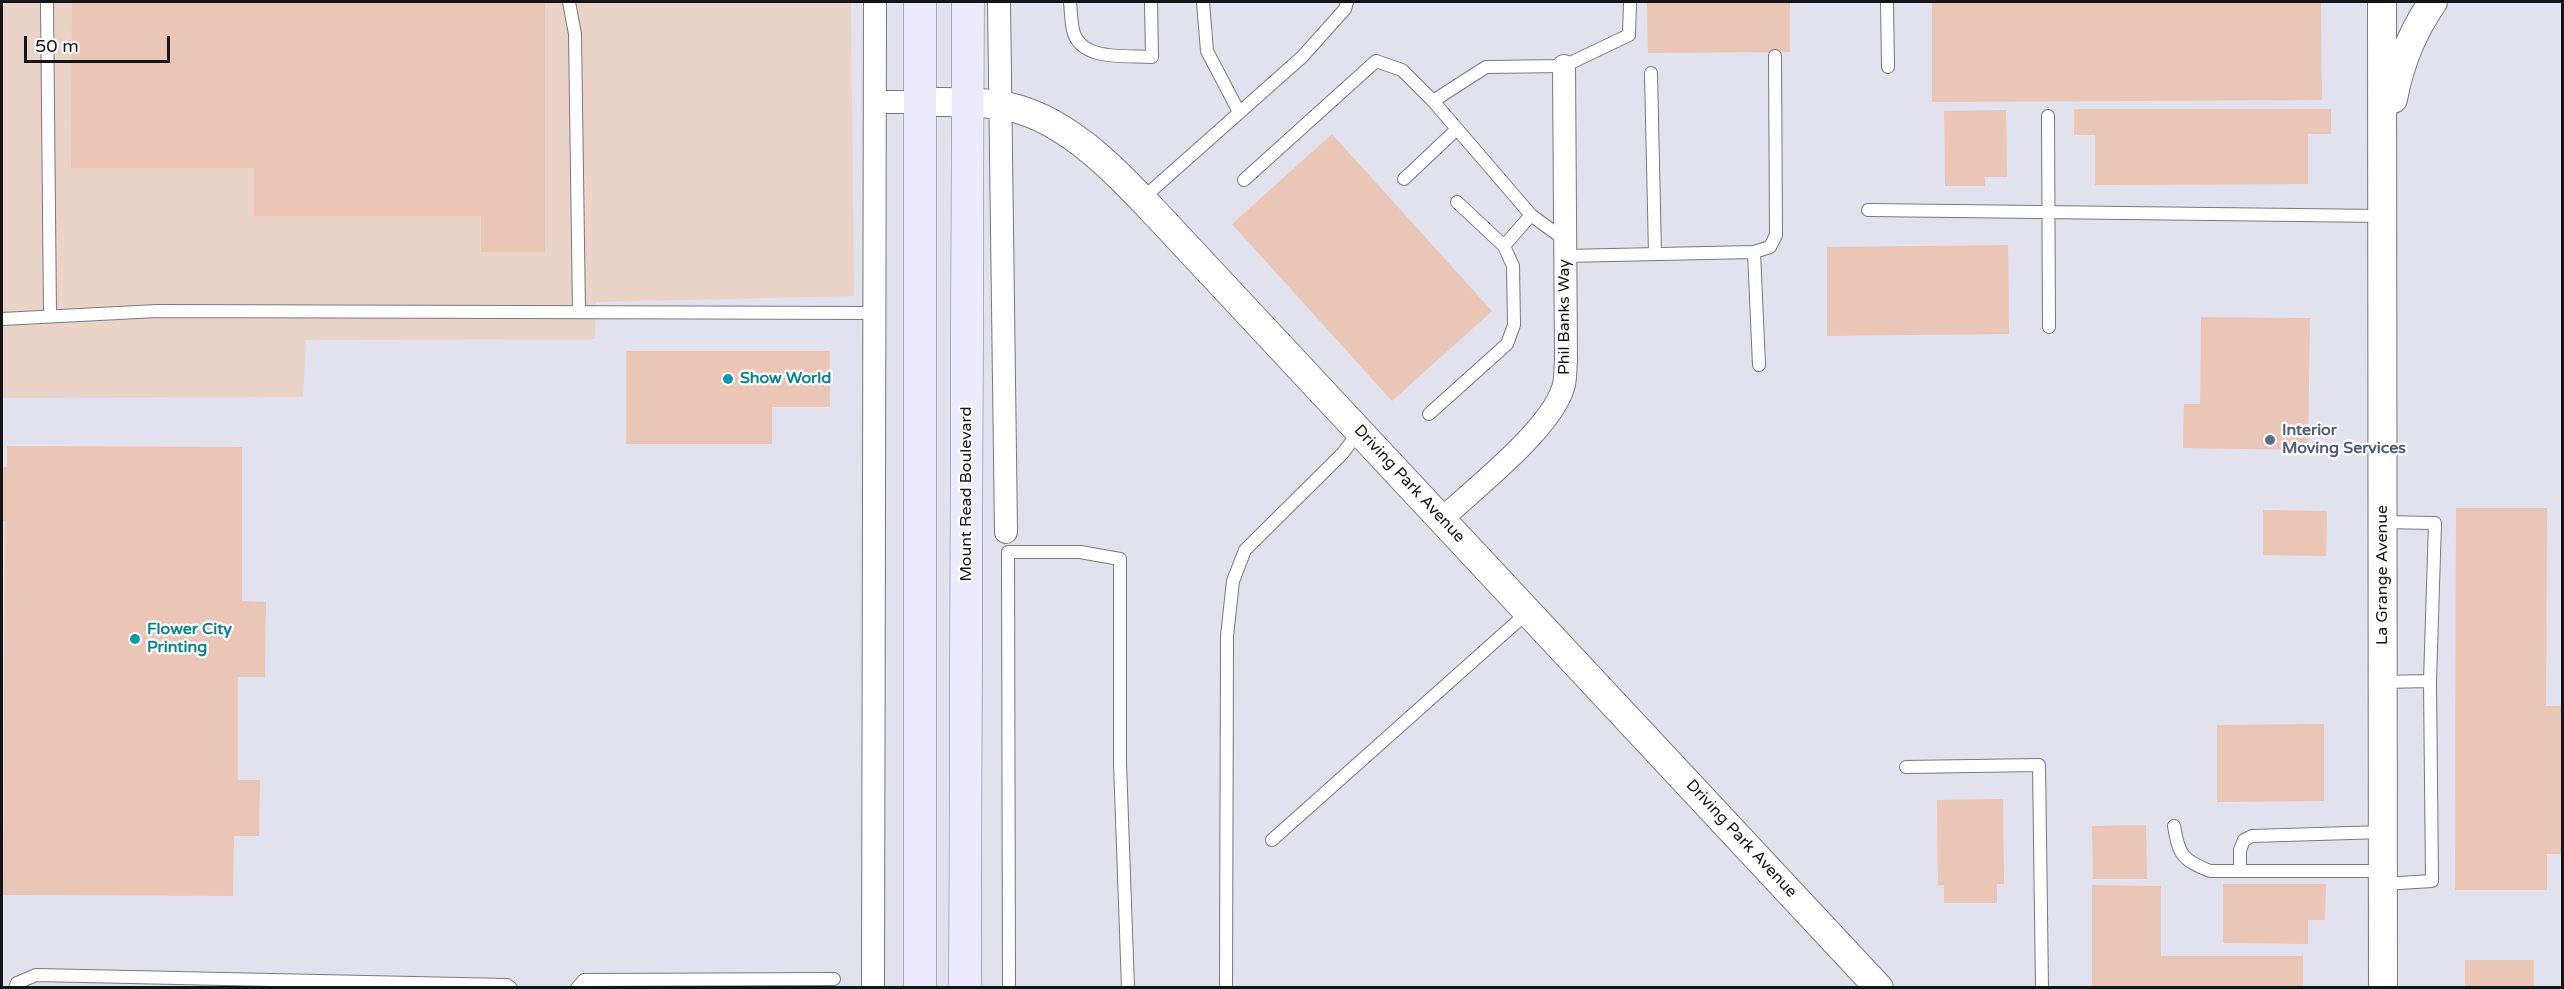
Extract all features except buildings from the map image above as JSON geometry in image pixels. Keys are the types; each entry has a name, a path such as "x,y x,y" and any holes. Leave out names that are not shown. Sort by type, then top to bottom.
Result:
{"main road":[{"path":"920,2 920,987"},
{"name":"Mount Read Boulevard","path":"965,987 968,2"}],"street":[{"path":"873,987 875,2"},
{"path":"999,2 1007,542"},
{"name":"La Grange Avenue","path":"2382,2 2383,987"},
{"name":"La Grange Avenue","path":"2382,163 2396,86 2406,48 2433,2"},
{"name":"Phil Banks Way","path":"1442,519 1534,433 1554,409 1564,387 1564,66"},
{"name":"Driving Park Avenue","path":"876,102 969,102 1001,105 1042,118 1064,131 1096,156 1142,199 1879,987"}],"lane":[{"path":"46,2 50,316"},
{"path":"569,2 575,34 579,312"},
{"path":"1070,2 1073,32 1081,44 1093,53 1152,57 1151,2"},
{"path":"1203,2 1207,51 1239,112"},
{"path":"1142,199 1302,57 1345,9 1347,2"},
{"path":"1433,101 1486,67 1564,66 1629,35 1630,2"},
{"path":"1887,2 1888,67"},
{"path":"1244,180 1376,62 1402,70 1433,101 1531,215 1565,248 1655,254 1754,252 1770,247 1776,235 1774,56"},
{"path":"1651,74 1655,254"},
{"path":"2048,116 2049,327"},
{"path":"1404,179 1457,129"},
{"path":"1429,414 1507,344 1514,325 1513,266 1504,246 1457,202"},
{"path":"1868,210 2382,216"},
{"path":"1504,246 1531,215"},
{"path":"1754,252 1759,365"},
{"path":"2,319 157,311 874,314"},
{"path":"1226,987 1227,636 1233,581 1245,550 1343,453 1359,431"},
{"path":"2174,826 2178,850 2194,864 2210,871 2432,881 2430,681 2435,523 2382,522"},
{"path":"1009,987 1007,542 1120,559 1120,763 1128,987"},
{"path":"1272,840 1528,612"},
{"path":"2383,682 2430,681"},
{"path":"1906,767 2039,765 2042,987"},
{"path":"2240,871 2240,850 2244,840 2252,836 2383,832"},
{"path":"15,987 18,983 36,975 507,985 511,987"},
{"path":"577,987 584,980 834,978"}],"shaded area":[{"path":"2,2 851,2 854,296 596,302 595,339 306,340 303,397 2,398"}],"place":[{"name":"Show World","path":"728,379"},
{"name":"Interior Moving Services","path":"2270,440"},
{"name":"Flower City Printing","path":"135,639"}]}
